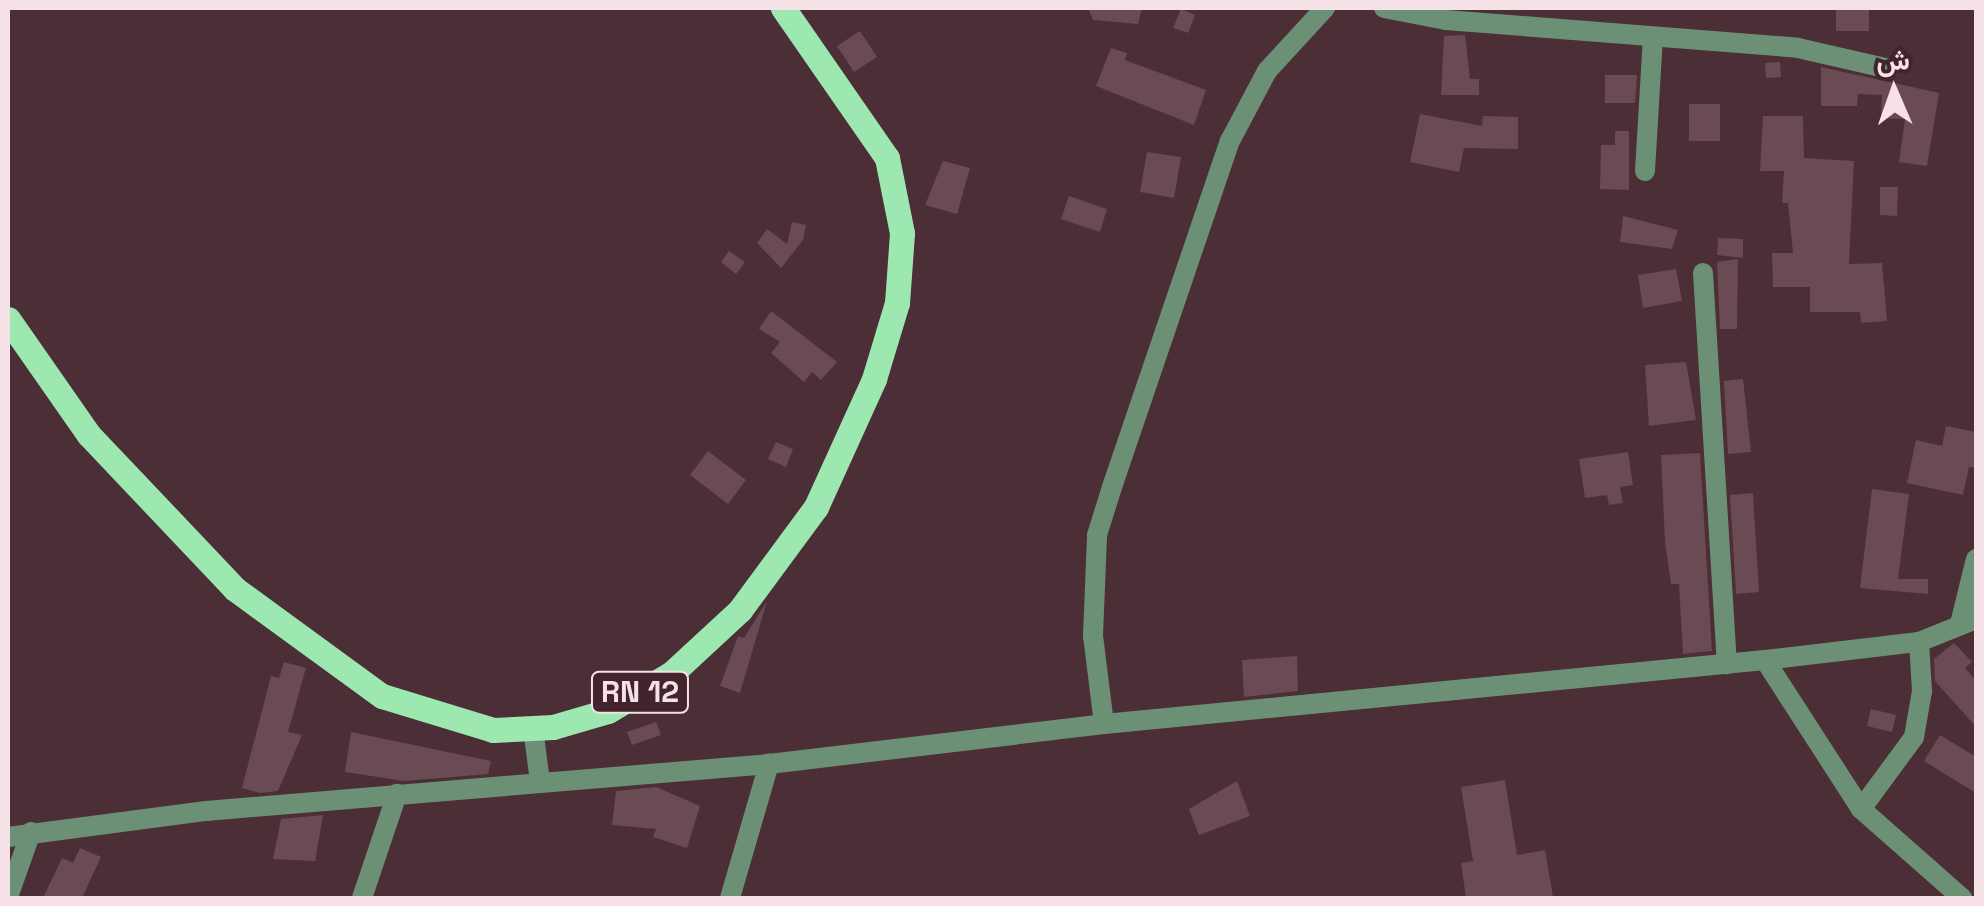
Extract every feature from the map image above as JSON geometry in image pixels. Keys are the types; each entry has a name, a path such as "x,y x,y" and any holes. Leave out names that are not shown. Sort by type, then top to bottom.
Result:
{"main road":[{"name":"RN 12","path":"8,319 89,435 235,588 382,696 492,730 533,728 608,711 672,673 740,610 816,507 874,379 897,304 902,233 886,158 783,8"}],"street":[{"path":"1104,724 1093,636 1097,536 1112,487 1230,141 1266,70 1326,8"},
{"path":"1384,8 1446,20 1798,48 1890,69"},
{"path":"1645,171 1653,37"},
{"path":"1703,273 1728,664"},
{"path":"8,836 397,794 769,764 1104,724 1919,642 1968,622 1976,559"},
{"path":"1861,809 1914,737 1922,690 1919,642"},
{"path":"1765,660 1861,809 1962,898"},
{"path":"533,728 540,782"},
{"path":"730,898 769,764"},
{"path":"362,898 397,794"},
{"path":"8,896 32,832"}],"building":[{"path":"1088,8 1142,8 1138,24 1093,20"},
{"path":"1836,8 1869,8 1869,31 1836,31"},
{"path":"1181,9 1195,15 1188,33 1173,28"},
{"path":"860,31 877,57 854,72 837,46"},
{"path":"1465,35 1470,79 1479,79 1479,95 1441,95 1444,36"},
{"path":"1111,48 1127,53 1125,60 1206,90 1194,125 1096,86"},
{"path":"1780,62 1781,77 1766,78 1765,63"},
{"path":"1821,67 1939,93 1927,166 1899,162 1905,119 1881,118 1882,95 1858,94 1857,106 1821,106"},
{"path":"1605,75 1637,75 1635,103 1605,103"},
{"path":"1689,104 1720,104 1720,141 1689,141"},
{"path":"1420,114 1482,126 1483,116 1518,117 1518,149 1464,148 1459,172 1410,162"},
{"path":"1763,116 1803,116 1804,158 1854,161 1849,264 1882,263 1887,321 1861,323 1860,312 1810,312 1810,287 1773,287 1772,253 1793,253 1788,203 1782,203 1784,171 1760,171"},
{"path":"1615,131 1629,131 1629,190 1600,189 1601,145 1615,145"},
{"path":"1147,152 1181,157 1174,198 1140,192"},
{"path":"943,161 970,168 957,214 925,205"},
{"path":"1880,187 1898,187 1897,216 1880,215"},
{"path":"1069,196 1107,209 1100,232 1061,219"},
{"path":"1623,216 1678,230 1672,249 1620,242"},
{"path":"792,222 806,225 803,240 781,268 757,243 767,229 787,244"},
{"path":"1718,238 1743,239 1743,258 1717,255"},
{"path":"729,251 745,262 736,274 721,262"},
{"path":"1738,259 1737,329 1720,329 1717,262"},
{"path":"1676,269 1682,301 1643,308 1638,275"},
{"path":"771,311 837,362 821,380 812,372 804,382 771,353 780,342 759,329"},
{"path":"1686,362 1696,420 1649,426 1645,365"},
{"path":"1743,379 1751,452 1728,454 1724,381"},
{"path":"1946,426 1976,432 1976,468 1969,467 1963,495 1907,483 1916,440 1942,446"},
{"path":"776,442 793,449 786,467 768,459"},
{"path":"708,451 746,480 728,504 690,475"},
{"path":"1628,452 1633,485 1620,487 1623,503 1609,505 1607,495 1585,498 1579,459"},
{"path":"1700,453 1712,651 1683,654 1679,584 1671,584 1665,542 1661,455"},
{"path":"1872,489 1909,494 1898,579 1928,579 1928,594 1860,588"},
{"path":"1753,493 1759,592 1736,594 1730,495"},
{"path":"767,601 740,693 720,686 738,636 744,638"},
{"path":"1954,643 1972,662 1965,668 1976,681 1976,727 1935,681 1934,659"},
{"path":"1297,656 1298,691 1244,697 1242,660"},
{"path":"284,662 306,668 288,732 302,735 278,791 260,793 242,788 271,676 279,678"},
{"path":"1871,709 1896,715 1892,732 1867,726"},
{"path":"656,722 661,735 632,745 627,732"},
{"path":"351,732 491,761 488,774 404,781 345,772"},
{"path":"1940,735 1976,757 1976,793 1924,761"},
{"path":"1505,780 1517,855 1545,850 1553,897 1466,898 1461,863 1473,861 1461,787"},
{"path":"1237,781 1250,816 1199,835 1189,809"},
{"path":"656,787 700,806 687,848 653,837 656,829 612,825 616,791"},
{"path":"323,815 315,861 273,859 281,819"},
{"path":"80,848 101,857 82,898 43,898 62,858 73,863"}]}
